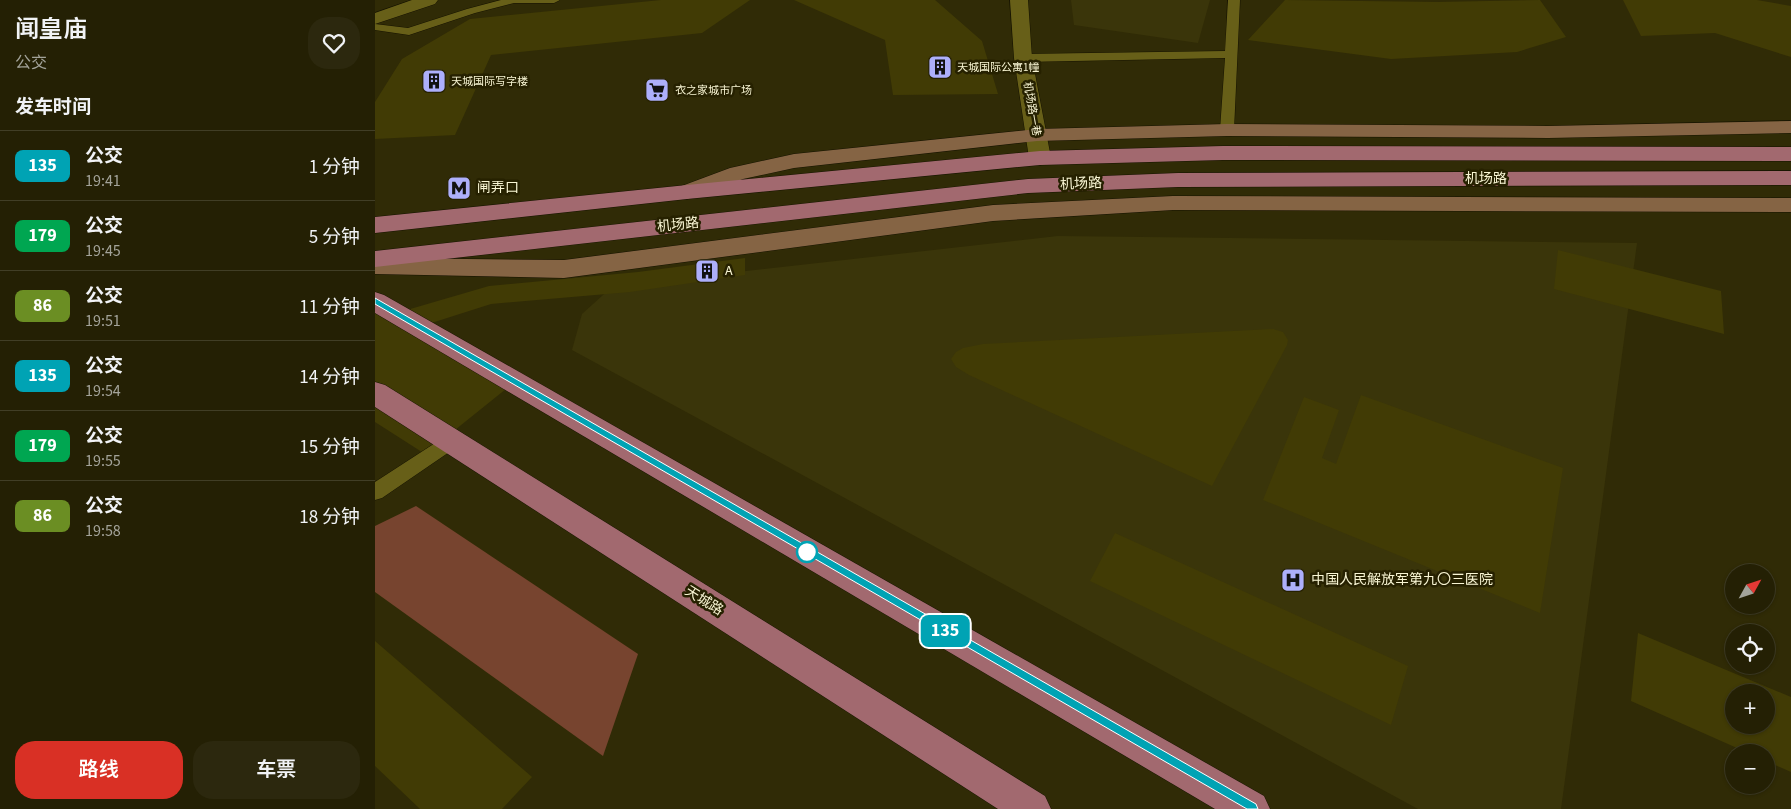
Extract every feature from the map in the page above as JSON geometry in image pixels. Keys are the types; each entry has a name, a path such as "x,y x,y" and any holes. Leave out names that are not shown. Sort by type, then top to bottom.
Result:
{"main road":[{"name":"机场路","path":"687,192 738,173 794,161 1037,135 1227,130 1548,132 1791,126"},
{"name":"机场路","path":"375,225 687,192 1040,158 1223,153 1791,154"},
{"name":"机场路","path":"375,259 1028,186 1188,180 1791,178"},
{"name":"机场路","path":"375,266 564,269 993,213 1173,203 1791,204"},
{"path":"375,301 1251,809"},
{"name":"天城路","path":"375,393 1032,809"}],"street":[{"path":"375,19 429,0"},
{"name":"机场路一巷","path":"1019,0 1023,58 1040,158"}],"lane":[{"path":"375,27 409,32 471,10 515,0 554,0"},
{"path":"1227,130 1235,0"},
{"path":"1023,58 1231,54"},
{"path":"375,492 452,441"}],"shaded area":[{"path":"1071,0 1210,0 1198,43 1074,25"},
{"name":"中国人民解放军第九〇三医院","path":"1058,236 1637,243 1561,809 1418,809 572,350 582,314 613,286"},
{"path":"416,506 638,654 603,756 375,592 375,526"}],"building":[{"name":"天城国际写字楼","path":"661,0 750,0 702,33 491,55 455,135 375,139 375,102 402,59 470,19"},
{"name":"天城国际公寓1幢","path":"794,0 935,0 982,41 998,94 893,95 885,40"},
{"path":"1285,0 1437,2 1540,0 1566,37 1517,52 1391,59 1248,40"},
{"path":"1623,0 1757,0 1791,6 1791,57 1715,33 1641,36"},
{"path":"1558,250 1721,291 1724,334 1554,289"},
{"path":"745,258 745,275 630,292 491,304 422,326 516,381 425,454 375,422 375,298 400,312 489,286 638,272"},
{"path":"1273,329 1283,332 1288,340 1287,345 1212,486 969,375 956,367 951,359 956,352 963,348 983,344"},
{"path":"1361,395 1563,468 1540,613 1263,500 1304,397 1339,410 1322,458 1336,464"},
{"path":"1115,533 1408,666 1391,725 1090,581"},
{"path":"1638,633 1725,669 1725,674 1736,674 1760,684 1725,684 1725,734 1775,734 1775,690 1791,697 1791,772 1775,765 1775,744 1728,744 1631,701"},
{"path":"375,641 532,777 502,809 420,809 375,766"}],"bus line":[{"name":"135","path":"375,301 1252,809"}],"place":[{"name":"天城国际公寓1幢","path":"940,67"},
{"name":"天城国际写字楼","path":"434,81"},
{"name":"衣之家城市广场","path":"657,90"},
{"name":"闸弄口","path":"459,188"},
{"name":"A","path":"707,271"},
{"name":"中国人民解放军第九〇三医院","path":"1293,580"}]}
